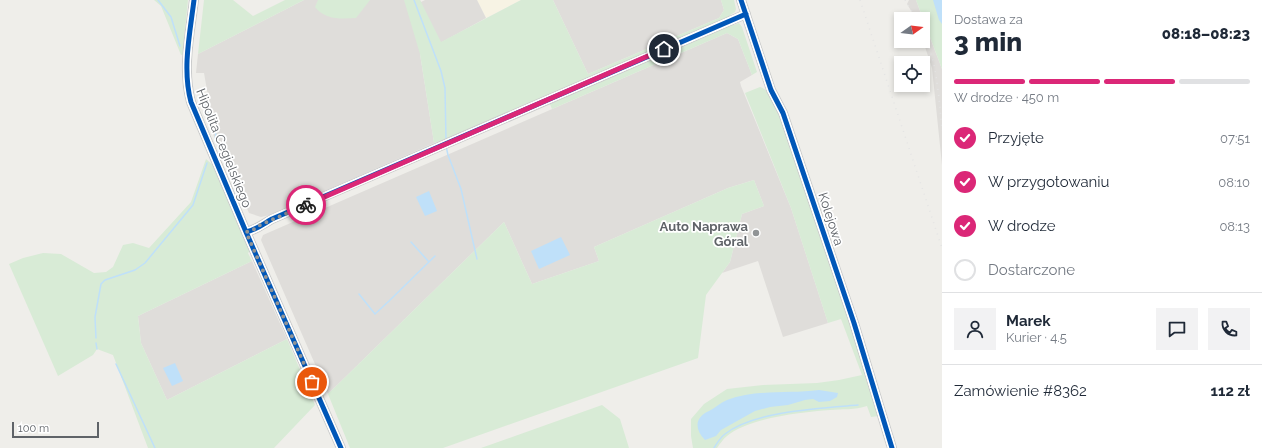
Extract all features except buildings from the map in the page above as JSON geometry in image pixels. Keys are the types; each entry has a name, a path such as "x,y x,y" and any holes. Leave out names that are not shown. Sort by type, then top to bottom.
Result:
{"street":[{"name":"Hipolita Cegielskiego","path":"194,0 186,72 188,91 196,115 246,232 341,448"},
{"name":"Kolejowa","path":"741,0 771,90 783,113 852,316 892,448"},
{"path":"246,232 746,14"},
{"name":"Hipolita Cegielskiego","path":"241,220 260,225"}],"shaded area":[{"path":"304,0 420,0 421,2 425,0 477,0 486,18 420,54 434,143 270,215 261,217 249,213 213,134 200,100 208,96 204,73 196,73 198,54"},
{"path":"477,0 521,0 486,18"},
{"path":"553,0 721,0 724,10 719,18 588,74"},
{"path":"909,0 916,0 920,12 912,12 907,4"},
{"path":"727,33 738,39 752,75 740,82 741,86 791,208 828,323 783,337 758,261 722,273 730,262 742,214 764,206 754,180 728,188 594,247 599,261 532,284 504,222 328,394 261,240 263,235"},
{"path":"930,37 942,69 942,165 932,68 930,56 928,56 925,48 930,48"},
{"path":"252,261 287,339 167,400 141,343 138,316"}],"green space":[{"path":"154,0 188,0 184,39 185,54 181,55 161,6"},
{"path":"204,0 233,0 253,16 285,0 304,0 198,54"},
{"path":"318,0 370,0 356,18 345,19 334,18 319,11 315,7"},
{"path":"404,0 420,0 441,42 521,0 553,0 588,74 719,18 724,10 721,0 734,0 736,9 730,17 693,34 692,32 690,35 446,142 445,139 434,143 420,54"},
{"path":"916,0 942,0 942,69 930,37 930,12 921,12"},
{"path":"733,22 734,25 739,23 742,27 757,72 752,75 738,39 727,33 552,109 549,102"},
{"path":"760,87 767,91 779,112 865,366 865,375 879,416 871,417 867,406 853,409 791,414 761,420 736,430 726,437 717,448 693,448 691,419 704,404 727,389 763,385 817,383 862,375 841,319 828,323 791,208 745,93"},
{"path":"206,159 214,166 250,251 248,253 252,261 138,316 141,343 167,400 287,339 315,405 274,448 148,448 113,355 97,349 93,355 58,376 9,264 23,258 43,253 61,254 94,273 106,272 113,267 123,245 133,243 149,248 191,202"},
{"path":"754,180 764,206 742,214 730,262 706,295 698,358 443,448 350,448 328,394 504,222 532,284 599,261 594,247 728,188"},
{"path":"602,405 620,419 629,448 481,448"}],"water":[{"path":"933,0 942,0 942,24 939,20"},
{"path":"429,191 437,211 425,216 416,197"},
{"path":"561,237 570,255 539,269 531,251"},
{"path":"175,363 183,381 172,386 163,368"},
{"path":"819,390 838,393 837,397 830,401 819,402 813,399 805,400 788,405 770,407 755,411 721,430 716,436 705,440 699,432 698,424 701,417 727,400 749,394"}],"waterway":[{"path":"158,0 171,17 180,46"},
{"path":"414,0 441,71 445,88 446,140"},
{"path":"203,101 216,135 215,138"},
{"path":"446,146 461,189 477,259"},
{"path":"96,338 95,317 101,284 105,280 135,270 145,263 193,205 207,163"},
{"path":"411,242 429,262"},
{"path":"359,294 375,314 435,256"},
{"path":"96,343 97,349"},
{"path":"116,364 155,448"},
{"path":"714,448 725,434 738,426 753,420 808,409 858,405"}],"railway":[{"path":"860,0 942,248"},
{"path":"905,0 913,12"},
{"path":"929,48 938,93 942,131"}],"cycle path":[{"path":"194,0 187,64 188,89 191,102 246,232 341,448"},
{"path":"741,0 771,90 783,113 854,323 892,448"},
{"path":"246,232 272,219 746,14"}],"way so far":[{"path":"306,205 246,232 312,382"}],"place":[{"name":"Auto Naprawa Góral","path":"756,233"}],"route":[{"path":"306,205 664,49"}]}
